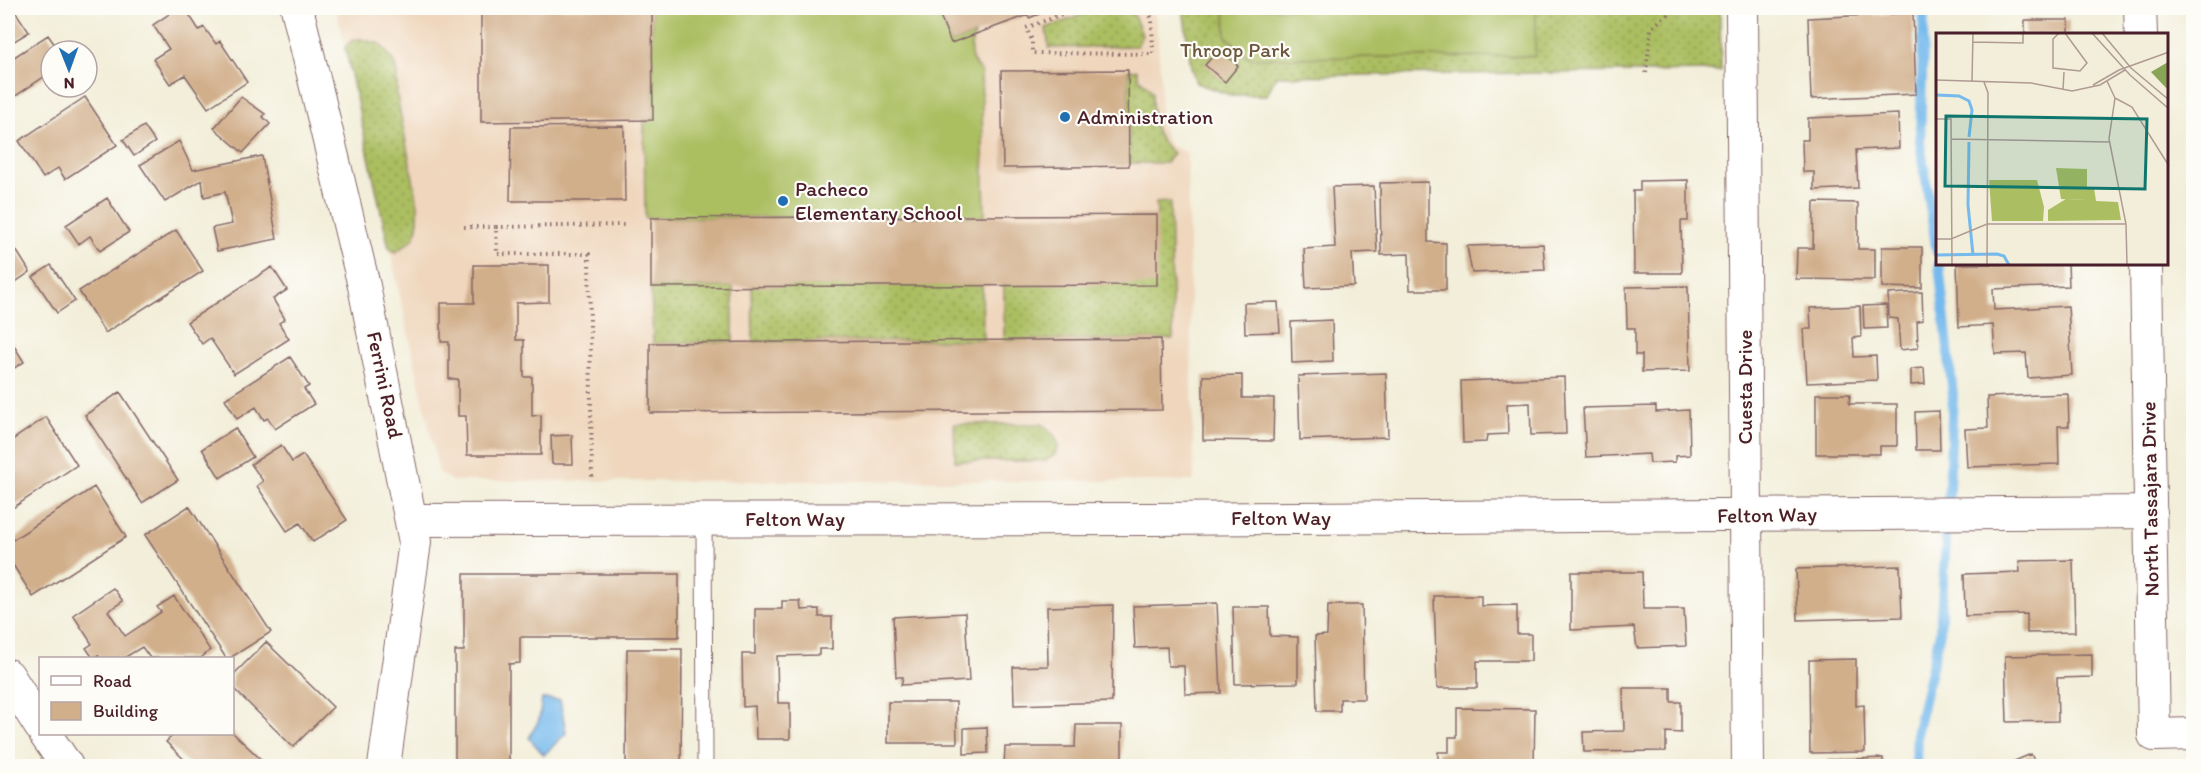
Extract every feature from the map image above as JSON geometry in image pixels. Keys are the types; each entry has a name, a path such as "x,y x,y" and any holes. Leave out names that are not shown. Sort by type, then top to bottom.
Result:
{"street":[{"name":"Ferrini Road","path":"297,8 364,286 415,542 384,766"},
{"name":"Cuesta Drive","path":"1742,8 1748,766"},
{"path":"2140,8 2141,33"},
{"name":"North Tassajara Drive","path":"2146,266 2154,735 2193,734"},
{"name":"Felton Way","path":"411,520 1746,516 2151,512"},
{"path":"8,675 39,724"},
{"path":"46,735 67,766"}],"lane":[{"path":"704,519 705,766"}],"path":[{"path":"1078,8 1026,28 1032,40 1032,53 1153,54 1152,19 1147,8"},
{"path":"1646,73 1651,28 1668,14 1669,8"},
{"path":"464,227 624,225"},
{"path":"496,228 497,254 590,254 592,480"}],"shaded area":[{"name":"Pacheco Elementary School","path":"336,8 1152,8 1156,18 1161,80 1160,120 1169,145 1187,153 1194,481 452,481 439,472"}],"green space":[{"path":"652,8 937,8 951,43 975,35 971,45 971,54 974,63 981,71 985,216 645,218 644,121 653,120"},
{"path":"1100,8 1131,8 1142,35 1137,46 1049,48 1046,28"},
{"name":"Throop Park","path":"1183,8 1720,8 1721,71 1276,76 1267,95 1230,95 1196,83 1191,67"},
{"path":"1225,8 1536,8 1535,56 1250,58 1226,36"},
{"path":"360,39 380,44 392,59 397,71 397,96 418,205 418,228 413,239 396,252 389,248 345,47 353,40"},
{"path":"1128,70 1137,70 1139,78 1152,91 1153,118 1157,133 1173,153 1166,163 1129,163"},
{"path":"1170,202 1173,339 1004,340 1004,285 1157,215 1156,203"},
{"path":"982,285 983,340 753,342 752,286"},
{"path":"651,287 733,287 733,342 653,343"},
{"path":"954,424 1042,424 1056,438 1058,448 1052,457 1045,461 955,461"}],"water":[{"path":"542,699 560,700 566,733 544,755 529,738 539,720"}],"building":[{"path":"8,8 13,8 29,32 8,45"},
{"path":"178,8 185,8 199,30 204,27 216,44 220,41 247,82 208,108 185,75 170,84 153,59 169,49 153,25"},
{"path":"481,8 652,8 653,120 481,122"},
{"path":"937,8 1055,8 1029,18 1028,15 951,43"},
{"path":"1913,13 1916,94 1811,99 1808,18"},
{"path":"2025,20 2069,20 2069,33 2025,33"},
{"path":"39,41 39,80 8,101 8,61"},
{"path":"1219,49 1238,66 1225,82 1205,65"},
{"name":"Administration","path":"1128,70 1129,166 1003,168 1001,71"},
{"path":"241,97 265,114 263,117 270,124 243,153 214,128"},
{"path":"82,99 86,99 117,145 65,179 58,168 43,178 19,141"},
{"path":"1898,114 1899,148 1856,150 1858,188 1814,190 1814,172 1803,172 1802,140 1808,140 1808,118"},
{"path":"144,126 155,142 134,156 123,140"},
{"path":"624,126 625,201 510,201 511,127"},
{"path":"179,141 193,170 262,156 277,239 217,251 212,228 232,224 225,192 204,197 202,180 165,202 140,165"},
{"path":"1688,180 1688,221 1681,221 1682,273 1634,273 1633,191 1640,191 1640,181"},
{"path":"1428,182 1428,242 1446,243 1446,290 1410,290 1409,254 1381,255 1380,183"},
{"path":"1374,186 1377,252 1352,253 1354,286 1306,288 1304,249 1335,247 1332,187"},
{"path":"107,198 129,232 100,251 90,236 79,244 66,225"},
{"path":"1814,202 1858,203 1858,249 1875,249 1875,280 1796,279 1797,248 1813,248"},
{"path":"1157,215 1157,285 651,287 651,218"},
{"path":"176,230 203,271 105,333 79,291"},
{"path":"8,237 30,272 8,287"},
{"path":"1543,244 1545,270 1472,273 1467,246"},
{"path":"1882,247 1922,247 1922,288 1882,287"},
{"path":"51,265 75,301 57,313 33,277"},
{"path":"474,265 549,265 549,302 516,303 516,340 524,340 524,377 532,377 532,416 541,415 541,455 467,455 466,416 458,416 458,379 449,379 449,342 441,342 441,303 474,303"},
{"path":"1957,266 2068,266 2069,286 1993,289 1994,310 2068,306 2072,375 2028,378 2026,353 1995,354 1993,325 1959,327"},
{"path":"272,267 287,290 273,299 285,319 279,323 289,339 234,374 210,338 202,344 187,322"},
{"path":"1688,286 1690,371 1642,372 1642,355 1635,355 1635,328 1627,328 1626,287"},
{"path":"1922,292 1923,320 1917,321 1918,348 1900,350 1898,319 1889,318 1888,294"},
{"path":"1278,302 1280,332 1245,333 1244,303"},
{"path":"1886,305 1887,328 1864,329 1863,306"},
{"path":"1860,306 1861,337 1853,338 1854,357 1876,356 1877,380 1807,383 1804,329 1811,329 1810,308"},
{"path":"1332,320 1333,361 1292,363 1291,322"},
{"path":"8,336 24,362 8,372"},
{"path":"1161,339 1162,410 650,413 650,343"},
{"path":"290,357 309,386 304,389 314,404 275,429 268,418 264,420 256,407 237,419 225,399"},
{"path":"1924,368 1925,384 1911,385 1911,369"},
{"path":"1386,373 1388,437 1300,440 1298,376"},
{"path":"1242,375 1242,398 1274,398 1273,441 1203,440 1203,376"},
{"path":"1564,377 1566,434 1531,435 1530,403 1507,404 1508,434 1487,435 1486,442 1463,443 1461,381"},
{"path":"120,392 178,480 142,503 85,415"},
{"path":"1816,394 1850,394 1849,404 1897,404 1897,446 1880,446 1880,454 1816,454"},
{"path":"2068,394 2069,426 2058,426 2059,464 1967,467 1965,429 1988,428 1987,397"},
{"path":"1656,406 1656,412 1689,410 1690,455 1675,456 1675,462 1650,463 1649,454 1586,457 1583,408"},
{"path":"1939,411 1940,450 1916,450 1915,412"},
{"path":"46,417 77,465 8,511 8,443"},
{"path":"235,428 253,457 220,478 202,449"},
{"path":"572,435 573,464 552,464 551,436"},
{"path":"281,445 292,462 303,455 347,520 313,542 300,523 287,531 257,486 263,481 251,464"},
{"path":"94,487 126,537 33,597 8,557 8,543"},
{"path":"189,506 271,632 232,657 225,657 145,535"},
{"path":"2073,560 2075,632 2027,633 2027,614 1965,616 1964,574 2020,572 2019,561"},
{"path":"1900,566 1902,617 1798,620 1796,569"},
{"path":"1571,572 1642,572 1643,609 1684,609 1686,646 1637,648 1634,627 1571,630"},
{"path":"464,574 679,574 679,637 520,637 520,663 509,664 509,766 455,766 455,651 464,651"},
{"path":"113,588 123,601 108,611 125,636 161,612 157,607 174,596 210,650 202,657 149,657 142,647 126,657 99,657 98,655 92,657 86,648 92,644 73,615"},
{"path":"1434,596 1481,596 1481,606 1517,605 1517,634 1531,634 1531,661 1477,661 1477,688 1437,688"},
{"path":"782,601 800,601 801,610 819,609 819,617 832,617 832,649 819,649 819,655 777,656 778,703 790,703 790,739 756,739 755,706 743,707 742,654 755,654 755,609 782,609"},
{"path":"1217,603 1221,693 1185,694 1184,666 1168,666 1167,647 1135,648 1133,606"},
{"path":"1113,605 1112,702 1014,705 1013,667 1048,666 1047,607"},
{"path":"1328,605 1362,605 1364,699 1340,699 1340,711 1317,711 1315,636 1327,635"},
{"path":"1233,607 1269,607 1270,636 1298,637 1298,683 1235,684"},
{"path":"965,613 969,681 901,685 903,677 896,677 893,617"},
{"path":"266,642 333,707 293,747 234,689 234,674"},
{"path":"627,649 682,649 681,766 626,766"},
{"path":"2092,654 2092,677 2057,678 2058,721 2007,722 2005,656"},
{"path":"1856,659 1856,706 1864,705 1865,752 1810,753 1809,660"},
{"path":"1623,688 1671,688 1671,702 1681,702 1681,733 1666,732 1666,751 1584,752 1583,732 1624,731"},
{"path":"888,702 956,702 957,743 888,743"},
{"path":"1457,708 1535,709 1534,766 1438,766 1438,752 1449,752 1449,737 1457,737"},
{"path":"1076,725 1122,725 1122,766 1004,766 1005,747 1075,747"},
{"path":"987,727 988,753 964,754 964,728"},
{"path":"234,734 268,766 191,766 166,742 173,735"},
{"path":"2031,754 2036,765 2041,763 2043,766 2003,766"},
{"path":"1883,758 1883,766 1828,766 1828,760"}],"waterway":[{"path":"1924,8 1920,142 1936,246"},
{"path":"1916,766 1917,730 1940,632 1948,509 1953,395 1939,266"}],"place":[{"name":"Administration","path":"1065,117"},
{"name":"Pacheco Elementary School","path":"783,201"}]}
